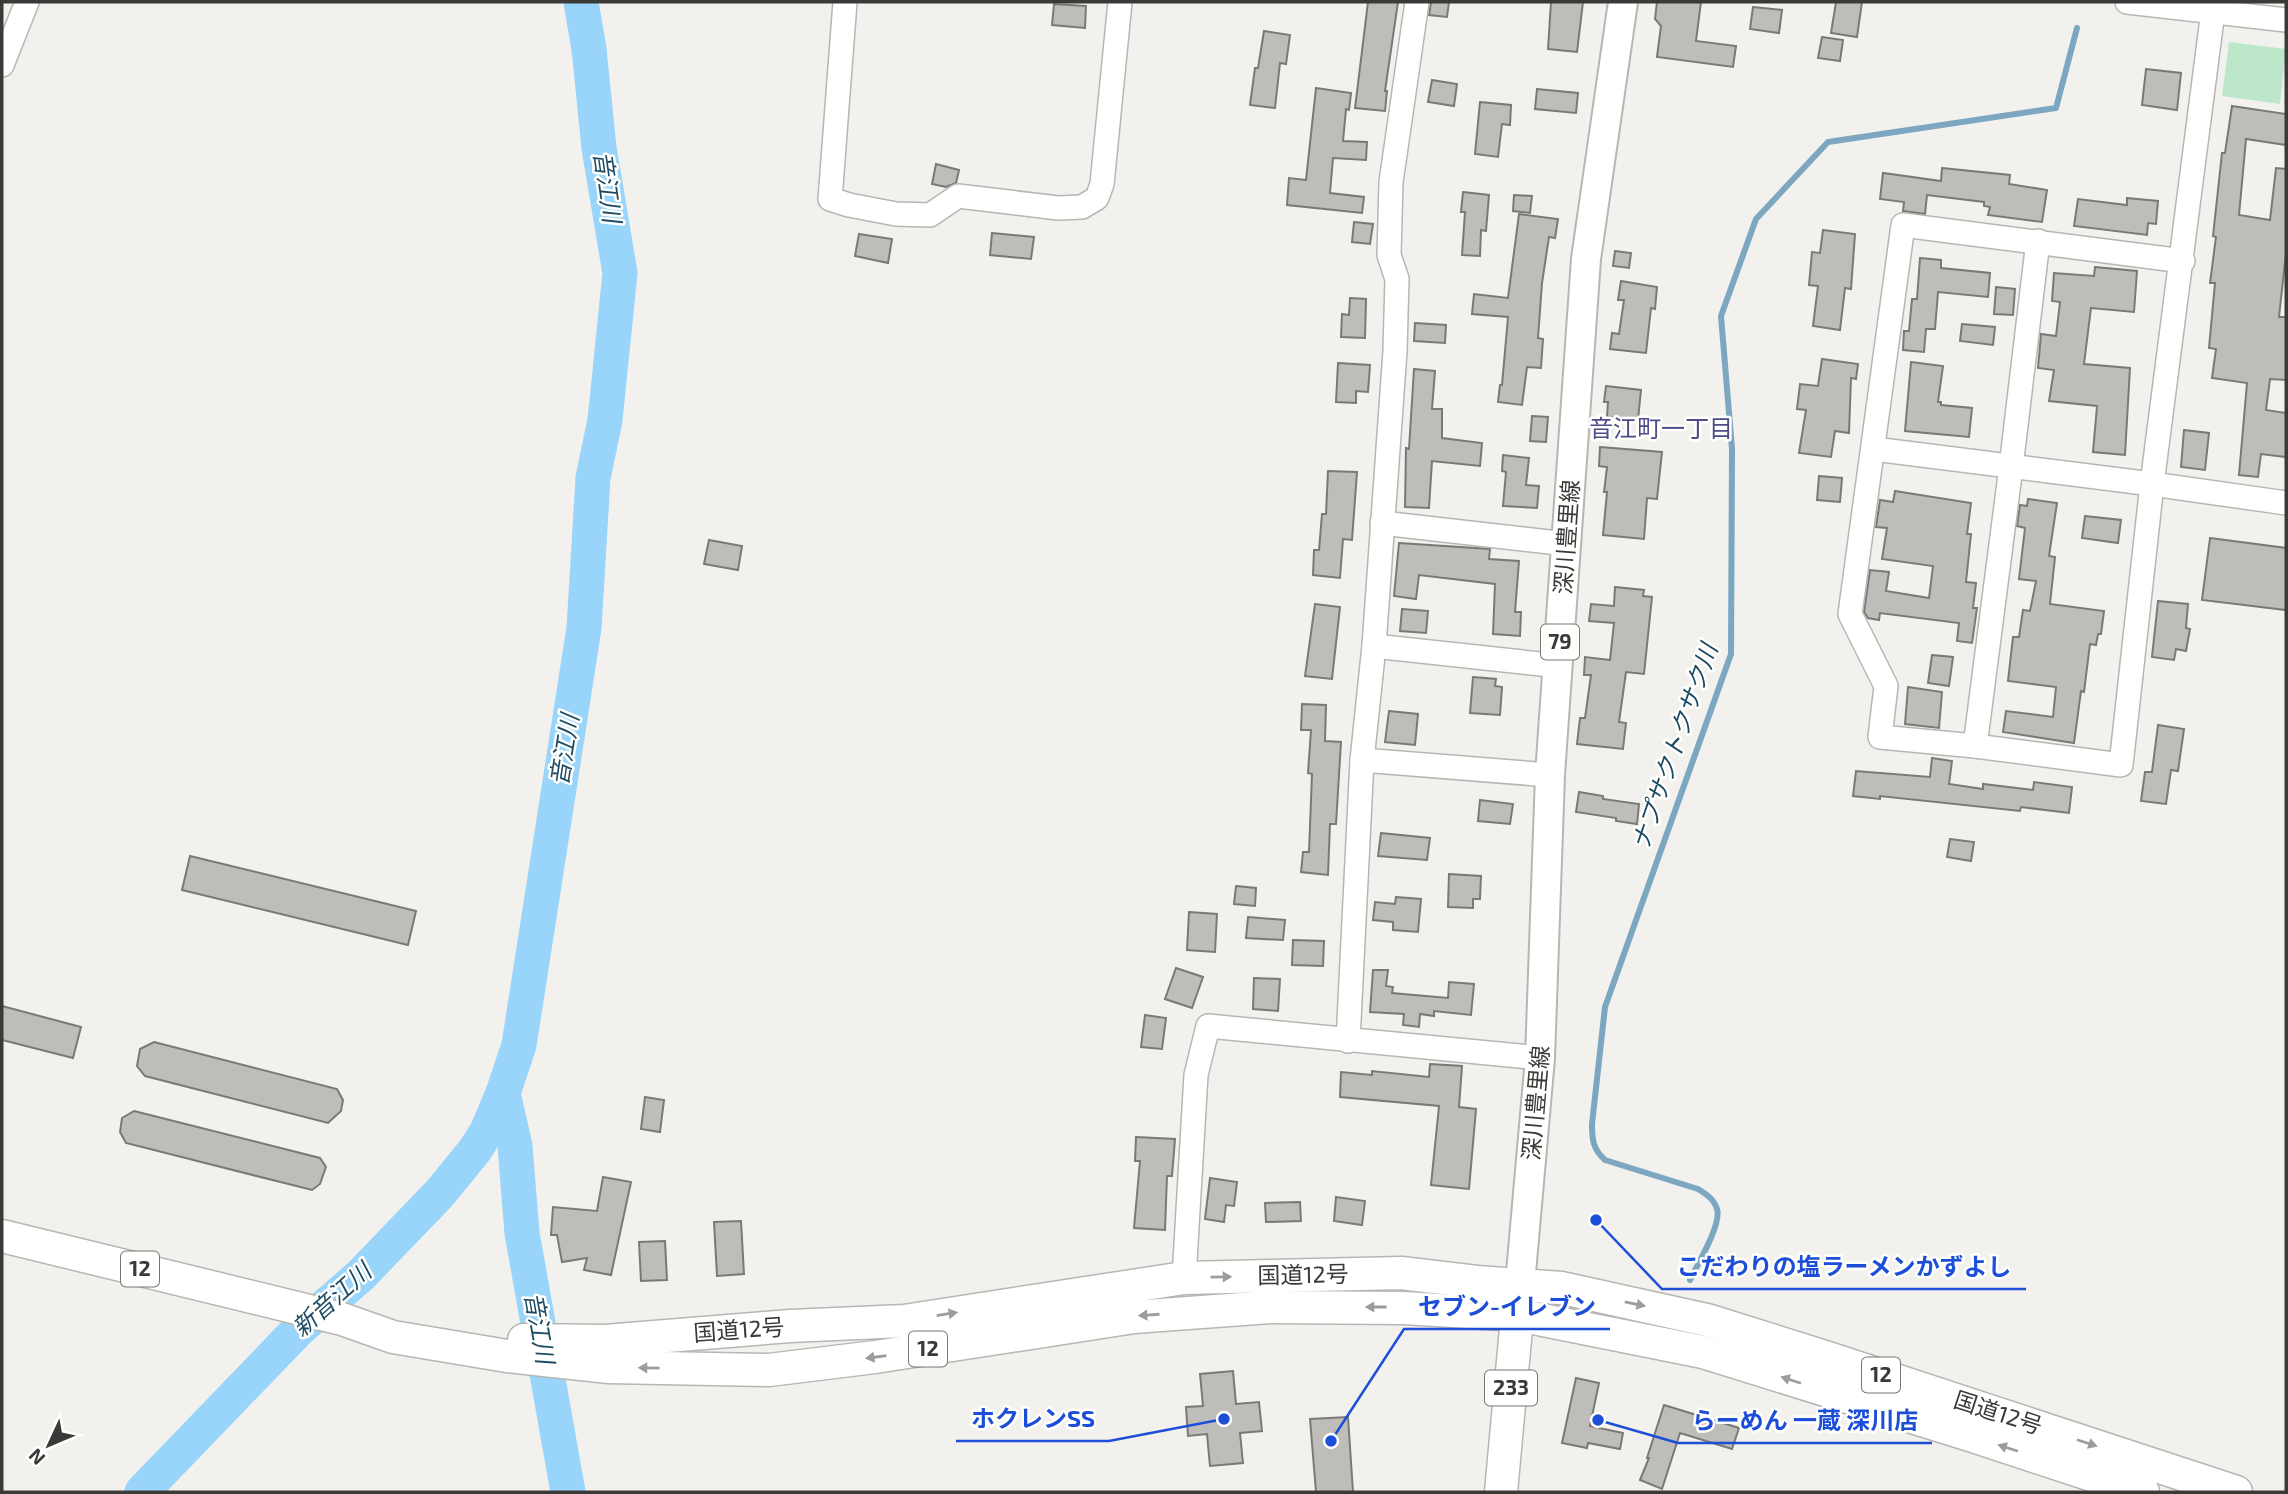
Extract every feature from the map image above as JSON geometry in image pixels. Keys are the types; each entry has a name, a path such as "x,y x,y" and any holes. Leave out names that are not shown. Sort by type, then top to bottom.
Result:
{"highway":[{"name":"国道12号","path":"2,1236 342,1319 393,1337 507,1356 609,1367 769,1370 876,1357 1134,1317 1269,1307 1404,1308 1518,1315 1703,1352 2143,1492"},
{"name":"国道12号","path":"342,1319 530,1340 605,1341 790,1326 904,1321 1184,1278 1401,1273 1562,1288 1707,1320 2236,1492"},
{"name":"233","path":"1501,1492 1520,1284"}],"main road":[{"name":"深川豊里線","path":"1520,1284 1540,1058 1550,775 1586,259 1623,2"}],"street":[{"path":"2,65 27,2"},
{"path":"845,2 830,199 895,214 930,215 958,196 1058,208 1082,207 1097,198 1101,184 1120,2"},
{"path":"1348,1041 1362,760 1374,646 1396,327 1397,279 1389,255 1391,182 1417,2"},
{"path":"2127,2 2286,20"},
{"path":"2183,261 1902,225 1850,614 1886,686 1880,737 2121,765 2152,484 2183,261 2213,11"},
{"path":"1975,746 2038,241"},
{"path":"1874,449 2286,503"},
{"path":"1382,523 1567,544"},
{"path":"1374,646 1559,666"},
{"path":"1362,760 1550,775"},
{"path":"1184,1278 1196,1076 1208,1026 1540,1058"}],"green space":[{"path":"2229,42 2286,49 2280,104 2222,96"}],"building":[{"path":"1368,2 1398,2 1385,91 1385,111 1355,108"},
{"path":"1431,2 1449,2 1447,17 1429,15"},
{"path":"1551,2 1583,2 1577,52 1548,49"},
{"path":"1657,2 1701,2 1696,41 1736,46 1733,67 1657,57 1661,26 1655,19"},
{"path":"1836,2 1862,2 1857,37 1831,33"},
{"path":"1054,4 1086,6 1085,28 1052,25"},
{"path":"1753,7 1782,10 1779,33 1750,29"},
{"path":"1264,31 1290,35 1286,64 1280,63 1275,108 1250,105"},
{"path":"1822,37 1843,40 1840,61 1818,58"},
{"path":"2146,69 2181,73 2177,110 2142,105"},
{"path":"1432,80 1457,84 1454,106 1428,102"},
{"path":"1316,88 1351,93 1349,110 1346,109 1343,141 1367,142 1366,160 1333,158 1330,193 1364,197 1362,213 1287,205 1289,178 1306,180"},
{"path":"1537,89 1578,93 1576,113 1535,109"},
{"path":"1480,102 1511,105 1510,125 1502,124 1498,157 1475,154"},
{"path":"2232,106 2286,114 2286,145 2246,139 2239,215 2270,220 2276,168 2286,169 2286,253 2279,317 2286,317 2286,380 2270,379 2266,410 2286,413 2286,457 2261,454 2258,477 2239,475 2247,383 2212,378 2216,349 2209,348 2215,283 2210,283 2216,237 2213,236 2222,153 2225,153"},
{"path":"936,164 959,170 956,183 946,187 932,184"},
{"path":"1942,168 2010,175 2009,184 2047,190 2042,222 1988,215 1990,207 1984,206 1984,202 1927,195 1925,214 1903,211 1904,202 1880,199 1883,173 1941,181"},
{"path":"1463,192 1489,195 1486,231 1481,230 1480,256 1462,255 1465,212 1461,212"},
{"path":"1514,195 1532,196 1530,213 1513,211"},
{"path":"2127,198 2158,201 2156,224 2148,223 2147,235 2074,226 2078,199 2127,205"},
{"path":"1519,214 1558,219 1555,238 1549,237 1542,283 1538,338 1543,339 1541,368 1527,367 1522,405 1498,402 1508,317 1472,314 1474,294 1508,298"},
{"path":"1354,222 1373,224 1370,244 1352,242"},
{"path":"1823,230 1855,234 1851,289 1845,288 1840,330 1813,326 1818,286 1809,285 1812,252 1820,253"},
{"path":"992,233 1034,237 1031,259 990,255"},
{"path":"859,234 892,239 888,263 855,256"},
{"path":"1615,251 1631,253 1629,268 1613,266"},
{"path":"1920,258 1941,260 1941,268 1990,273 1988,297 1938,292 1935,329 1926,329 1924,352 1903,350 1904,331 1909,331 1912,299 1917,299"},
{"path":"2095,267 2137,271 2134,312 2091,308 2084,364 2130,368 2125,455 2093,452 2097,406 2049,401 2054,370 2038,368 2041,334 2056,336 2060,302 2052,301 2054,273 2094,276"},
{"path":"1621,281 1657,287 1655,309 1651,308 1646,353 1610,349 1612,333 1619,334 1624,300 1618,300"},
{"path":"1996,287 2015,289 2013,315 1994,314"},
{"path":"1350,298 1366,299 1365,338 1341,337 1342,314 1349,315"},
{"path":"1415,323 1446,325 1445,343 1414,341"},
{"path":"1962,324 1995,327 1993,345 1960,341"},
{"path":"1822,359 1858,364 1856,379 1851,378 1849,433 1835,431 1831,457 1799,453 1806,410 1797,409 1800,384 1818,386"},
{"path":"1911,362 1943,366 1938,402 1941,402 1941,405 1972,408 1969,437 1905,431"},
{"path":"1338,363 1370,365 1368,392 1356,391 1356,403 1336,402"},
{"path":"1414,369 1435,371 1432,409 1442,409 1442,438 1482,443 1480,466 1432,461 1429,508 1405,507 1406,448 1409,449"},
{"path":"1606,386 1641,390 1638,420 1607,417 1608,402 1604,402"},
{"path":"1532,416 1548,417 1546,442 1530,441"},
{"path":"2184,430 2209,433 2205,470 2181,467"},
{"path":"1600,447 1662,452 1657,499 1647,498 1644,539 1603,535 1607,467 1599,466"},
{"path":"1503,455 1529,458 1526,485 1539,486 1537,508 1503,506 1506,472 1502,471"},
{"path":"1328,471 1357,472 1352,540 1343,539 1340,578 1313,575 1314,550 1319,550 1322,514 1326,514"},
{"path":"1819,476 1842,478 1840,502 1817,500"},
{"path":"1895,491 1971,503 1966,582 1976,583 1973,608 1977,608 1972,643 1957,641 1959,623 1880,613 1879,620 1868,618 1864,612 1870,570 1889,572 1886,591 1929,598 1933,566 1882,559 1887,528 1876,527 1880,500 1893,502"},
{"path":"2028,499 2057,503 2049,556 2055,557 2050,604 2104,611 2101,634 2098,634 2096,645 2090,644 2074,743 2003,732 2006,711 2053,717 2056,687 2008,681 2013,637 2019,637 2023,610 2030,611 2036,581 2019,579 2025,528 2017,526 2020,505 2027,506"},
{"path":"2085,516 2121,520 2118,543 2082,538"},
{"path":"2210,538 2286,548 2286,610 2202,600"},
{"path":"709,540 742,546 738,570 704,564"},
{"path":"1399,543 1490,549 1489,559 1519,561 1515,612 1521,612 1520,636 1493,634 1495,584 1419,575 1416,599 1394,596"},
{"path":"1615,587 1644,590 1643,596 1652,597 1644,674 1626,672 1619,722 1626,723 1623,749 1577,744 1580,718 1585,718 1591,675 1584,675 1585,657 1610,660 1614,623 1589,621 1591,604 1614,606"},
{"path":"2158,601 2188,604 2186,628 2190,629 2186,651 2176,649 2174,660 2152,657"},
{"path":"1315,604 1340,607 1332,679 1305,676"},
{"path":"1402,609 1428,611 1426,633 1400,631"},
{"path":"1932,655 1953,657 1949,686 1928,683"},
{"path":"1473,677 1496,679 1495,686 1502,687 1500,715 1470,713"},
{"path":"1908,687 1942,692 1939,728 1905,724"},
{"path":"1302,704 1326,705 1325,741 1341,742 1336,824 1330,824 1328,875 1301,872 1303,852 1309,852 1312,774 1308,773 1311,730 1301,730"},
{"path":"1389,711 1418,714 1415,745 1385,742"},
{"path":"2158,725 2184,729 2178,771 2171,770 2166,804 2141,801 2145,772 2152,772"},
{"path":"1932,758 1952,761 1949,784 1983,789 1983,784 2033,790 2034,782 2072,787 2069,813 2021,807 2020,811 1880,796 1880,799 1853,796 1856,771 1930,777"},
{"path":"1579,792 1603,796 1603,799 1639,804 1637,824 1576,812"},
{"path":"1480,800 1513,804 1510,824 1478,821"},
{"path":"1381,833 1430,838 1427,860 1378,856"},
{"path":"1950,839 1974,842 1971,861 1947,857"},
{"path":"190,856 416,911 408,945 182,890"},
{"path":"1449,874 1481,876 1480,899 1473,899 1473,908 1448,907"},
{"path":"1236,886 1256,888 1255,906 1234,904"},
{"path":"1396,897 1421,899 1418,932 1393,930 1393,922 1373,920 1375,902 1395,904"},
{"path":"1189,912 1217,914 1215,952 1187,950"},
{"path":"1248,917 1285,920 1283,940 1246,938"},
{"path":"1293,940 1324,941 1323,966 1292,965"},
{"path":"1176,968 1203,977 1192,1008 1165,999"},
{"path":"1373,970 1388,970 1386,986 1393,987 1392,993 1448,998 1449,982 1474,984 1471,1015 1434,1011 1434,1016 1420,1014 1419,1027 1403,1025 1404,1014 1370,1012"},
{"path":"1254,978 1280,979 1278,1011 1253,1009"},
{"path":"2,1006 81,1027 73,1058 2,1040"},
{"path":"1145,1015 1166,1018 1162,1049 1141,1047"},
{"path":"154,1042 337,1089 343,1100 341,1111 328,1123 145,1076 137,1066 140,1049"},
{"path":"1430,1064 1462,1066 1459,1107 1476,1109 1469,1189 1431,1185 1439,1106 1340,1097 1341,1072 1372,1075 1372,1071 1429,1077"},
{"path":"645,1097 664,1100 660,1132 641,1129"},
{"path":"134,1111 320,1158 326,1167 320,1184 312,1190 126,1143 120,1132 122,1118"},
{"path":"1136,1137 1175,1139 1172,1176 1167,1176 1165,1230 1134,1228 1140,1161 1135,1161"},
{"path":"603,1177 631,1182 611,1275 584,1270 587,1258 562,1262 557,1235 551,1235 553,1207 597,1211"},
{"path":"1210,1178 1237,1182 1234,1206 1226,1205 1224,1222 1205,1219"},
{"path":"1336,1197 1365,1201 1362,1225 1334,1221"},
{"path":"1300,1202 1301,1221 1266,1222 1265,1203"},
{"path":"741,1221 744,1274 717,1276 714,1222"},
{"path":"665,1241 667,1280 641,1281 639,1242"},
{"path":"1233,1371 1236,1404 1259,1402 1262,1431 1240,1433 1243,1463 1210,1466 1207,1434 1188,1436 1186,1407 1203,1406 1200,1374"},
{"path":"1576,1378 1599,1383 1590,1426 1623,1433 1620,1449 1588,1443 1587,1448 1562,1443"},
{"path":"1664,1405 1739,1428 1732,1449 1680,1433 1662,1489 1640,1480"},
{"path":"1348,1417 1353,1492 1316,1492 1310,1419"}],"waterway":[{"name":"音江川","path":"142,1492 298,1330 361,1275 440,1193 487,1131 519,1045 584,628 593,478 605,420 620,273 599,148 589,49 581,2"},
{"name":"ナプサクトクサク川","path":"1690,1280 1716,1224 1718,1216 1714,1202 1698,1189 1605,1160 1594,1144 1592,1124 1605,1007 1731,654 1732,449 1721,316 1756,219 1828,142 2056,108 2077,28"},
{"name":"音江川","path":"503,1093 515,1146 522,1233 568,1492"}],"place":[{"name":"こだわりの塩ラーメンかずよし","path":"1596,1220"},
{"name":"ホクレンSS","path":"1224,1419"},
{"name":"らーめん 一蔵 深川店","path":"1598,1420"},
{"name":"セブン-イレブン","path":"1331,1441"}],"district":[{"name":"音江町一丁目","path":"1661,429"}],"water label":[{"name":"新音江川","path":"332,1300"}]}
